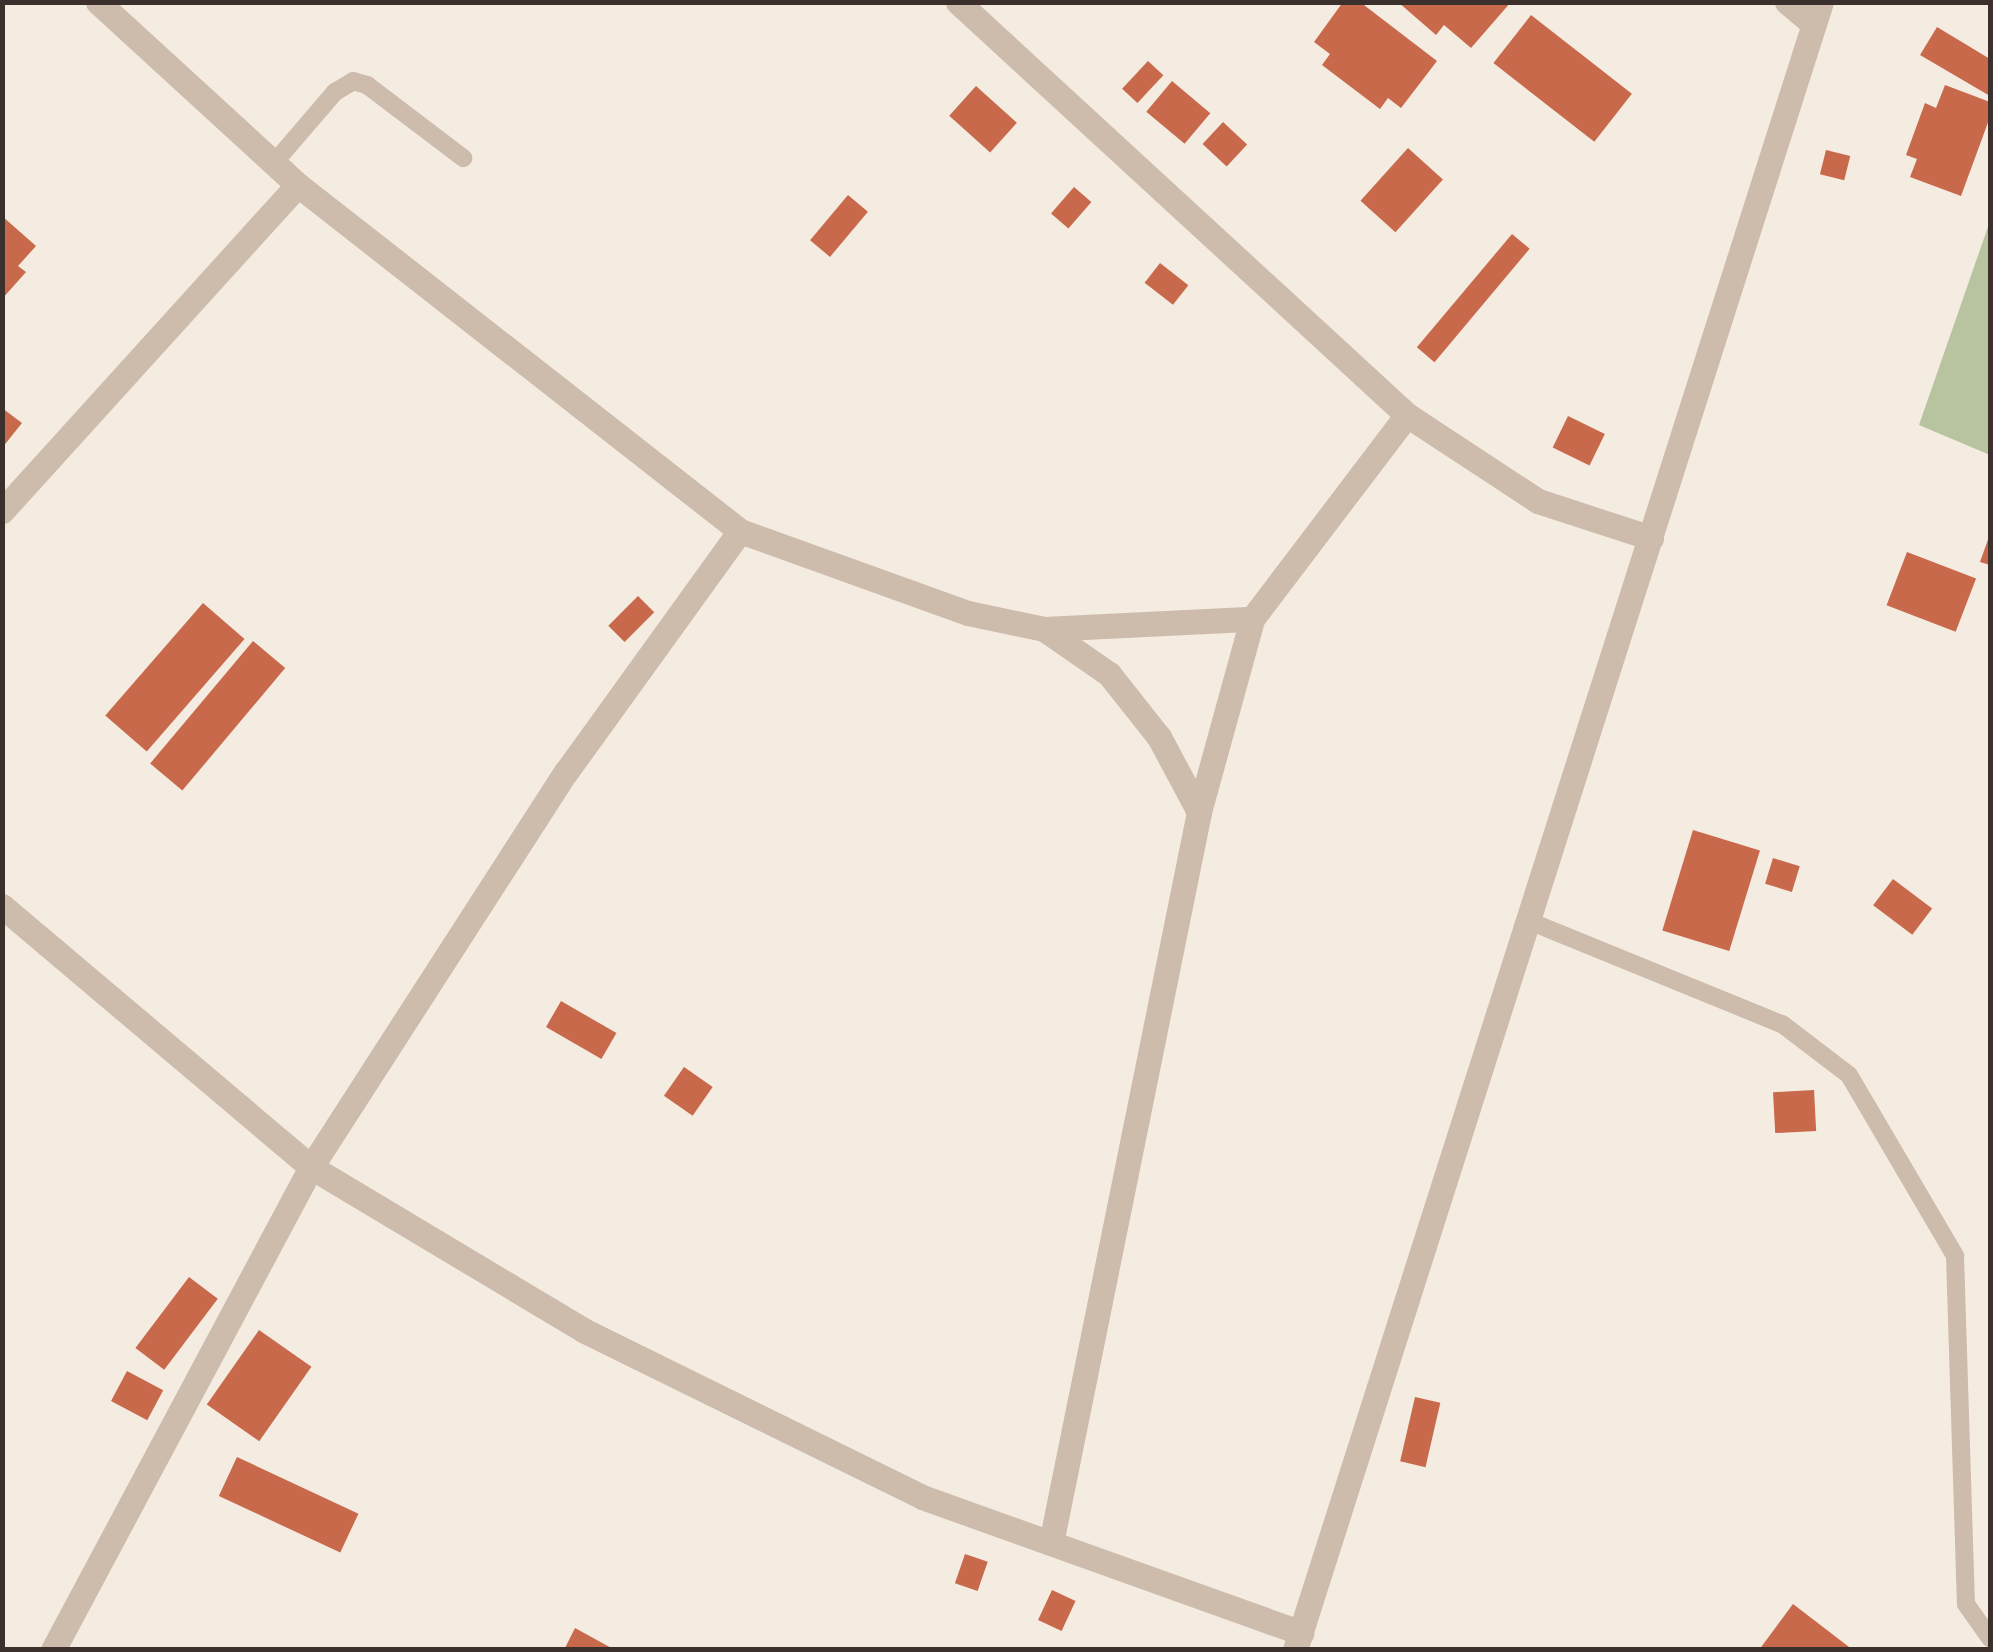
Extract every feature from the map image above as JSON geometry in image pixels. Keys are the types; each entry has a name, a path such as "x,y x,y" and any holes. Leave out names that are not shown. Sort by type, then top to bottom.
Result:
{"street":[{"path":"98,2 298,185 740,531 968,613 1044,628 1252,619"},
{"path":"958,2 1407,415 1538,501 1650,538"},
{"path":"2,906 311,1167 584,1330 922,1497 1052,1543 1298,1641 1817,14 1787,2"},
{"path":"2,512 298,185"},
{"path":"1052,1543 1198,812 1252,619 1407,415"},
{"path":"53,1650 311,1167 566,772 740,531"},
{"path":"1044,628 1109,674 1158,737 1198,812"}],"lane":[{"path":"274,164 335,92 353,80 368,85 462,158"},
{"path":"1529,922 1782,1024 1848,1075 1955,1256 1966,1604 1990,1638"}],"green space":[{"path":"1990,221 1990,455 1919,425"}],"building":[{"path":"1343,2 1360,2 1437,61 1401,108 1388,98 1380,109 1322,65 1330,54 1314,42"},
{"path":"1398,2 1511,2 1471,48 1444,25 1436,35"},
{"path":"1531,15 1632,94 1594,142 1493,63"},
{"path":"1937,27 1990,59 1990,96 1920,55"},
{"path":"1148,61 1163,75 1137,103 1122,89"},
{"path":"1172,81 1210,113 1185,144 1146,112"},
{"path":"1945,85 1990,102 1990,117 1961,196 1910,177 1917,159 1906,155 1925,103 1936,108"},
{"path":"976,86 1017,123 990,153 949,116"},
{"path":"1223,122 1247,145 1227,166 1203,144"},
{"path":"1408,148 1443,179 1395,232 1360,201"},
{"path":"1826,150 1850,156 1844,180 1820,174"},
{"path":"1074,187 1091,202 1068,229 1051,213"},
{"path":"848,195 868,212 830,257 810,240"},
{"path":"2,216 36,246 18,266 26,272 2,299"},
{"path":"1512,234 1530,249 1434,362 1417,347"},
{"path":"1160,263 1188,285 1173,305 1145,283"},
{"path":"2,408 22,423 2,448"},
{"path":"1568,416 1605,434 1590,465 1553,447"},
{"path":"1990,534 1990,565 1980,562"},
{"path":"1907,552 1976,579 1956,632 1887,605"},
{"path":"638,596 654,612 625,642 608,626"},
{"path":"203,603 245,639 147,752 105,715"},
{"path":"253,641 285,668 182,791 150,764"},
{"path":"1693,830 1760,850 1729,951 1662,930"},
{"path":"1773,858 1800,866 1792,892 1765,884"},
{"path":"1893,879 1932,908 1912,935 1873,905"},
{"path":"561,1001 616,1033 601,1059 546,1027"},
{"path":"684,1067 713,1087 693,1116 664,1096"},
{"path":"1814,1090 1816,1131 1775,1133 1773,1092"},
{"path":"189,1277 218,1299 164,1370 135,1348"},
{"path":"259,1330 311,1367 259,1441 207,1405"},
{"path":"127,1371 163,1390 147,1420 111,1401"},
{"path":"1415,1397 1440,1403 1425,1467 1400,1461"},
{"path":"237,1457 358,1514 340,1553 219,1496"},
{"path":"965,1554 988,1562 978,1591 955,1583"},
{"path":"1052,1590 1076,1601 1062,1631 1038,1620"},
{"path":"1793,1604 1853,1650 1759,1650"},
{"path":"575,1628 615,1650 564,1650"}]}
